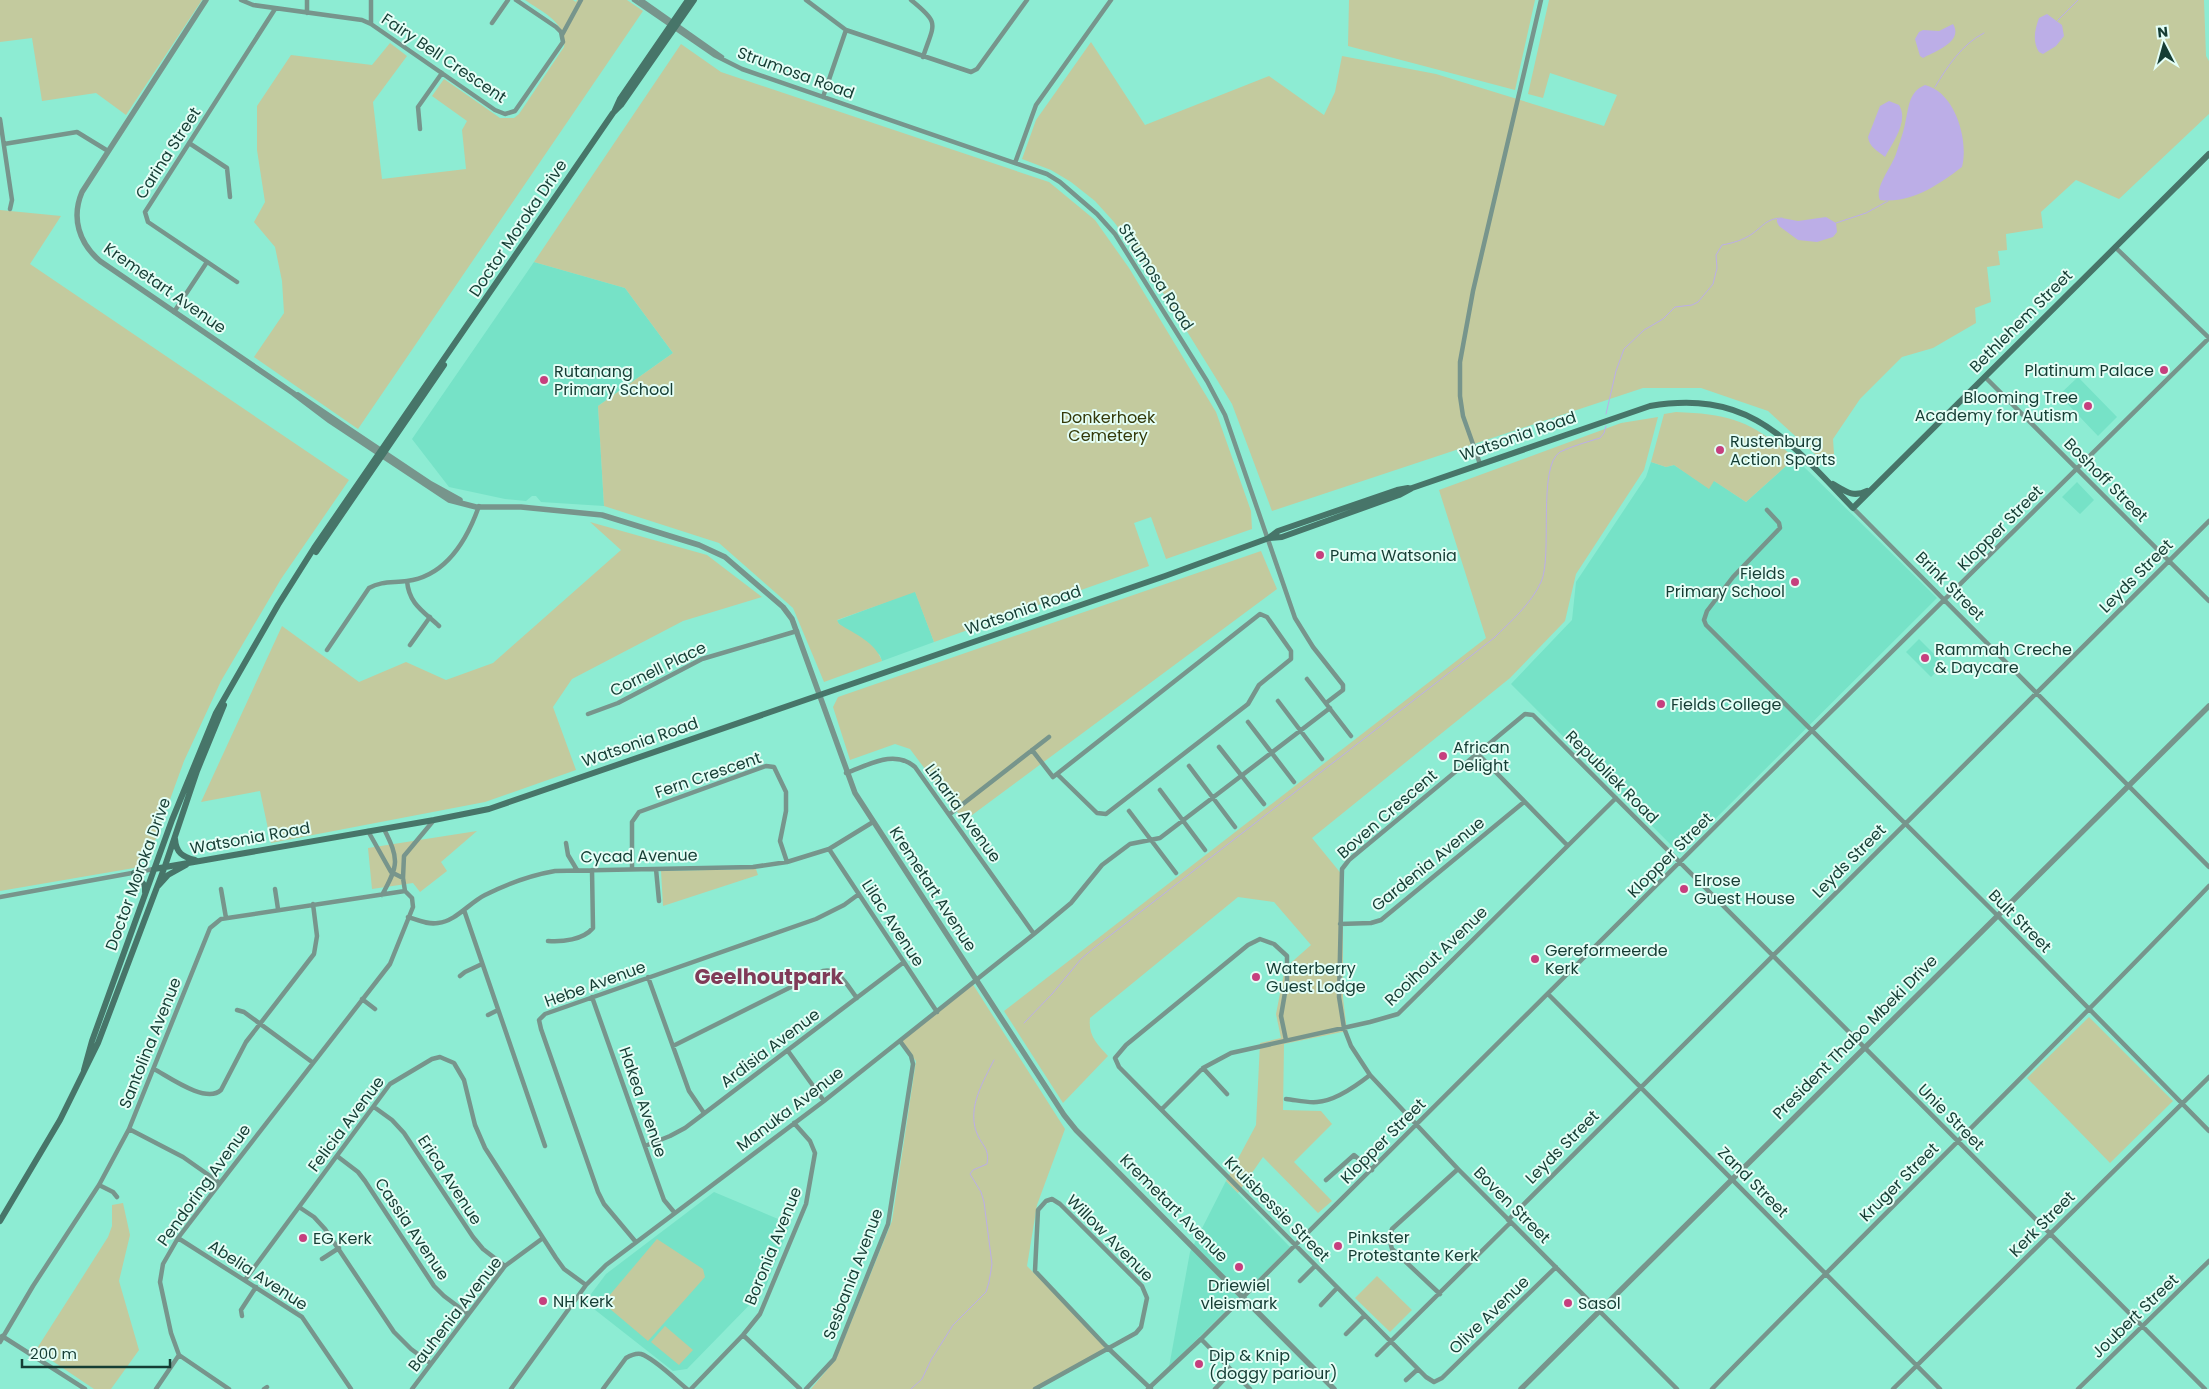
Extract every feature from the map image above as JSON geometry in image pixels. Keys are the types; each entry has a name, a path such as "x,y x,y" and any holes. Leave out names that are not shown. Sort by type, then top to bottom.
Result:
{"main road":[{"name":"Doctor Moroka Drive","path":"84,1070 92,1041 145,893 192,768 216,713 278,605 382,452 443,367 446,359 614,113 622,105 688,0"},
{"name":"Doctor Moroka Drive","path":"674,25 694,0"},
{"name":"Bethlehem Street","path":"1853,508 2209,154"},
{"name":"Brink Street","path":"1633,411 1658,405 1691,402 1734,410 1764,424 1779,435 1853,508"},
{"name":"Watsonia Road","path":"154,869 489,809 1154,580 1269,538 1278,531 1396,490 1412,488 1633,411"},
{"path":"1824,478 1851,494 1859,494 1872,489"},
{"name":"Doctor Moroka Drive","path":"0,1220 60,1120 98,1043 131,959 155,888 165,866 197,771 229,692"},
{"path":"175,836 177,850 185,857 196,861"},
{"path":"155,888 168,875 196,861"},
{"path":"134,873 145,886 145,893"}],"street":[{"name":"Kremetart Avenue","path":"206,0 79,199 76,221 82,239 90,252 100,261 293,393 300,400 452,497 479,506 521,507 602,515 710,549 725,558 783,607 788,612 797,631 846,773 855,793 1076,1130 1334,1389"},
{"name":"Fairy Bell Crescent","path":"241,0 254,5 276,9 362,20 371,24 502,114 511,113 558,51 563,42 562,35"},
{"path":"307,13 308,0"},
{"path":"371,0 371,24"},
{"path":"492,23 508,0"},
{"path":"516,0 556,27 562,35 581,0"},
{"name":"Strumosa Road","path":"634,0 742,69 1048,174 1060,182 1105,222 1124,246 1218,402 1269,538 1295,618 1313,647 1342,684 1343,690 1326,703"},
{"name":"Strumosa Road","path":"641,0 674,25"},
{"path":"806,0 846,30 966,72 975,71 1027,0"},
{"path":"911,0 932,20 933,26 923,58"},
{"path":"1015,163 1036,105 1111,0"},
{"path":"1480,464 1463,416 1460,396 1460,362 1474,291 1541,0"},
{"name":"Carina Street","path":"237,282 148,222 145,210 276,9"},
{"path":"823,97 846,30"},
{"path":"420,129 418,107 442,73"},
{"path":"0,119 12,200 10,209"},
{"path":"4,144 77,132 108,151"},
{"path":"189,143 227,168 230,197"},
{"path":"2115,247 2209,338"},
{"path":"174,312 207,262"},
{"name":"Klopper Street","path":"1150,1389 2209,338"},
{"name":"Boshoff Street","path":"1985,377 2209,601"},
{"path":"327,650 369,588 379,583 407,581 430,574 457,550 465,538 479,506"},
{"name":"Brink Street","path":"1853,508 2209,867"},
{"name":"Bult Street","path":"1767,510 1779,523 1780,528 1733,577 1707,612 1704,620 1706,625 1997,915 2209,1131"},
{"name":"Leyds Street","path":"1377,1355 1440,1294 1641,1086 2209,522"},
{"path":"407,581 410,597 439,626"},
{"path":"1032,750 1053,777 1257,615 1265,615 1291,650 1292,656 1288,662 1258,685 1248,704 1106,814 1097,813 1058,774"},
{"path":"410,645 430,617"},
{"name":"Cornell Place","path":"588,714 618,703 702,659 797,631"},
{"path":"1307,680 1351,736"},
{"path":"1278,701 1322,759"},
{"name":"President Thabo Mbeki Drive","path":"1521,1389 2128,784 2209,706"},
{"path":"1152,841 1160,838 1330,708"},
{"name":"Boven Crescent","path":"1344,1028 1339,997 1340,882 1344,865 1525,714"},
{"name":"Republiek Road","path":"1525,714 1533,715 1680,862"},
{"path":"1248,722 1294,782"},
{"path":"950,814 1049,737"},
{"path":"1219,746 1264,804"},
{"path":"1478,754 1567,845"},
{"name":"Linaria Avenue","path":"846,773 890,758 900,759 915,768 950,814 1034,934"},
{"name":"Fern Crescent","path":"632,869 632,822 639,812 766,766 774,767 786,792 786,812 780,841 787,862"},
{"path":"1189,766 1235,827"},
{"path":"1160,790 1205,850"},
{"name":"Rooihout Avenue","path":"1162,1109 1203,1068 1231,1053 1398,1014 1616,798"},
{"name":"Gardenia Avenue","path":"1340,924 1371,923 1380,920 1524,802"},
{"path":"1130,812 1176,873"},
{"path":"221,889 226,918 406,891 403,878 404,856 434,820"},
{"name":"Cycad Avenue","path":"408,917 438,924 464,910 484,896 542,874 578,870 753,867 787,862 829,849 873,822"},
{"path":"382,894 394,874 395,851 384,828"},
{"path":"368,832 394,874 403,878"},
{"name":"Manuka Avenue","path":"511,1389 586,1285 606,1265 824,1101 1034,934 1071,903 1102,865 1130,844 1152,841"},
{"path":"566,843 568,855 578,870"},
{"name":"Lilac Avenue","path":"829,849 937,1012"},
{"path":"395,851 404,856"},
{"name":"Unie Street","path":"1680,862 1863,1048 2205,1389"},
{"path":"656,868 659,901"},
{"name":"Watsonia Road","path":"0,896 154,869"},
{"path":"548,941 567,941 589,932 593,928 592,870"},
{"name":"Kruger Street","path":"1712,1389 2090,1010 2209,886"},
{"path":"275,889 278,909"},
{"name":"Pendoring Avenue","path":"179,1355 171,1333 160,1282 163,1264 178,1238 312,1062 393,960 413,907 411,896 406,891"},
{"name":"Hebe Avenue","path":"635,1242 604,1204 598,1192 539,1020 545,1014 816,919 838,908 859,894"},
{"path":"154,1069 200,1093 205,1095 216,1094 246,1042 315,950 317,936 313,904"},
{"path":"464,910 545,1146"},
{"name":"Santolina Avenue","path":"0,1342 99,1184 129,1129 210,928 214,923 226,918"},
{"name":"Kruisbessie Street","path":"1286,1040 1281,1016 1287,956 1274,944 1260,939 1248,945 1126,1045 1117,1053 1116,1062 1294,1246 1429,1380 1434,1382 1439,1380"},
{"name":"Ardisia Avenue","path":"645,1146 678,1133 904,962"},
{"path":"460,976 482,964"},
{"path":"673,1046 823,971 832,970 837,973 856,998"},
{"path":"648,977 689,1091 704,1113"},
{"name":"Zand Street","path":"1548,994 1940,1389"},
{"name":"Hakea Avenue","path":"592,997 664,1200 674,1212"},
{"path":"362,1000 375,1009"},
{"path":"237,1010 244,1012 312,1062"},
{"path":"488,1015 498,1010"},
{"name":"Boven Street","path":"1344,1028 1352,1046 1370,1076 1509,1221 1677,1389"},
{"name":"Sesbania Avenue","path":"806,1389 834,1358 888,1224 913,1064 911,1056 900,1041"},
{"path":"788,1051 824,1101"},
{"name":"Felicia Avenue","path":"246,1280 390,1084 424,1062 440,1058 454,1063 464,1080 479,1137 543,1238 564,1269 586,1285"},
{"path":"1203,1068 1227,1094"},
{"path":"1286,1099 1310,1102 1323,1101 1370,1076"},
{"name":"Kerk Street","path":"1893,1389 2209,1077"},
{"name":"Erica Avenue","path":"374,1107 392,1120 404,1133 472,1237 483,1249 505,1266"},
{"name":"Boronia Avenue","path":"689,1389 743,1335 760,1314 806,1204 815,1153 810,1142 794,1123"},
{"path":"129,1129 183,1157 220,1183"},
{"path":"1326,1180 1354,1155 1372,1170"},
{"name":"Cassia Avenue","path":"337,1156 358,1172 434,1286 468,1314"},
{"path":"1440,1294 1392,1249 1389,1238 1392,1230 1458,1169"},
{"path":"99,1184 118,1197"},
{"name":"Willow Avenue","path":"1035,1389 1109,1349 1136,1333 1141,1327 1147,1298 1146,1290 1126,1268 1060,1204 1052,1199 1048,1200 1038,1210 1035,1271 1109,1349"},
{"path":"299,1207 321,1224 394,1332 411,1349 430,1363"},
{"name":"Abelia Avenue","path":"178,1238 302,1317 351,1389"},
{"name":"Bauhenia Avenue","path":"412,1389 505,1266 543,1238"},
{"path":"322,1259 339,1248"},
{"name":"Joubert Street","path":"2078,1389 2209,1261"},
{"path":"1300,1281 1315,1266"},
{"name":"Olive Avenue","path":"1439,1380 1556,1267"},
{"path":"242,1316 241,1310 256,1287"},
{"path":"1321,1305 1337,1288"},
{"path":"1346,1334 1364,1316"},
{"path":"743,1335 800,1389"},
{"path":"2,1336 84,1389"},
{"path":"1201,1339 1250,1389"},
{"path":"1109,1349 1150,1389"},
{"path":"603,1389 626,1358 639,1354 649,1358 689,1389"},
{"path":"156,1389 179,1355 229,1389"},
{"path":"1406,1380 1418,1369"},
{"path":"1215,1389 1232,1371"}],"shaded area":[{"path":"2047,14 2062,25 2064,36 2056,46 2043,54 2039,52 2035,44 2035,35 2039,18"},
{"path":"1953,24 1955,36 1946,46 1923,58 1920,56 1915,39 1919,32 1923,30 1939,31"},
{"path":"1925,85 1935,89 1944,97 1952,107 1957,118 1963,144 1964,156 1962,167 1924,192 1903,199 1880,200 1879,190 1894,160 1910,101 1915,92"},
{"path":"1889,101 1899,105 1902,111 1902,118 1896,138 1885,157 1872,146 1868,137 1880,106"},
{"path":"1826,217 1836,223 1837,232 1833,237 1817,242 1798,240 1779,226 1777,222 1777,219 1782,218 1798,221"},
{"name":"Rutanang Primary School","path":"534,262 625,288 673,353 598,406 604,506 541,502 536,496 532,496 526,501 505,499 449,487 412,439"},
{"name":"Blooming Tree Academy for Autism","path":"2078,377 2117,417 2098,436 2059,395"},
{"path":"1795,458 1937,598 1680,854 1511,684 1572,620 1576,582 1646,477 1651,462 1666,467 1674,465 1709,488 1713,480 1746,502"},
{"path":"2077,482 2094,500 2080,514 2062,497"},
{"path":"915,591 934,642 882,661 880,655 836,621"},
{"name":"Rammah Creche & Daycare","path":"1919,639 1944,664 1931,677 1906,652"},
{"path":"1226,1181 1290,1247 1169,1367 1190,1252"},
{"path":"714,1192 790,1224 765,1289 687,1369 673,1371 585,1302 606,1274"}],"green space":[{"path":"0,0 202,0 126,115 96,93 42,101 32,38 0,42"},
{"path":"525,0 573,0 576,2 577,0 627,0 643,11 358,429 254,357 284,313 282,281 275,247 254,222 265,202 257,150 257,106 291,55 372,65 390,43 407,56 373,102 382,179 466,169 462,130 467,121 432,96 444,79 500,118 514,118 519,114 564,47 562,31 557,24"},
{"path":"1349,0 1535,0 1515,90 1348,46"},
{"path":"1549,0 2204,0 2206,56 2209,61 2209,114 2119,199 2076,180 2041,212 2043,228 2006,234 2007,250 1998,251 2000,265 1987,267 1991,302 1975,308 1976,323 1933,348 1902,357 1860,399 1833,439 1834,454 1817,456 1768,411 1701,388 1643,388 1272,511 1232,404 1142,259 1114,222 1095,201 1071,182 1051,170 1022,159 1036,120 1091,42 1145,125 1269,76 1324,115 1335,92 1342,56 1436,74 1604,126 1617,95 1550,73 1543,98 1528,94"},
{"name":"Donkerhoek Cemetery","path":"681,44 721,72 1049,182 1095,220 1129,268 1216,412 1251,511 1252,529 1166,559 1151,517 1134,523 1149,566 934,642 915,592 837,620 839,624 870,644 879,654 882,661 824,682 793,608 719,543 604,506 598,406 673,353 625,288 534,262"},
{"path":"0,210 61,216 30,264 349,480 281,579 221,681 184,761 151,852 134,868 0,891"},
{"name":"Rustenburg Action Sports","path":"1676,412 1712,415 1740,422 1766,436 1795,458 1746,502 1714,481 1709,489 1674,465 1666,467 1651,462 1664,414"},
{"path":"1658,417 1644,470 1576,574 1565,621 1510,678 1312,838 1343,876 1343,998 1347,1031 1284,1044 1283,1110 1321,1111 1332,1124 1294,1162 1332,1201 1318,1213 1263,1157 1238,1193 1226,1181 1256,1125 1260,1043 1281,1038 1276,1014 1285,968 1311,945 1274,902 1238,897 1090,1018 1092,1035 1108,1056 1063,1103 1004,1011 1486,638 1439,490 1621,423"},
{"path":"590,522 707,555 762,597 683,621 572,679 553,707 576,770 485,802 271,843 260,791 201,802 282,626 359,682 406,662 446,680 493,663 621,550"},
{"path":"1261,551 1277,589 964,821 910,749 895,744 850,760 833,707 838,697"},
{"path":"477,831 441,862 447,871 420,892 413,883 372,889 368,848"},
{"path":"756,869 758,875 663,906 661,871"},
{"path":"972,983 1065,1129 1037,1205 1027,1266 1109,1348 1033,1389 811,1389 836,1359 892,1221 916,1061 900,1041"},
{"path":"2089,1017 2173,1101 2110,1163 2027,1078"},
{"path":"123,1203 130,1235 119,1281 139,1350 111,1389 94,1389 36,1350 108,1237 112,1226 112,1205"},
{"path":"657,1239 703,1269 705,1277 648,1341 603,1303"},
{"path":"1377,1276 1412,1310 1390,1332 1355,1298"},
{"path":"665,1326 693,1350 679,1365 651,1342"}],"waterway":[{"path":"2057,21 2078,0"},
{"path":"1935,87 1962,50 1984,33"},
{"path":"1836,223 1866,213 1888,201"},
{"path":"1606,414 1616,371 1624,349 1644,330 1663,319 1675,307 1692,305 1698,302 1713,284 1717,268 1716,255 1722,245 1745,238 1769,221 1782,218"},
{"path":"1024,1023 1052,994 1081,959 1094,948 1494,638 1514,619 1537,590 1544,570 1547,493 1553,461 1560,452 1600,438 1606,426"},
{"path":"911,1389 922,1379 931,1360 953,1325 986,1292 989,1282 992,1264 984,1202 981,1192 970,1174 973,1170 987,1164 986,1150 976,1131 974,1112 978,1094 994,1060"}],"place":[{"name":"Platinum Palace","path":"2164,370"},
{"name":"Rutanang Primary School","path":"544,380"},
{"name":"Blooming Tree Academy for Autism","path":"2088,406"},
{"name":"Rustenburg Action Sports","path":"1720,450"},
{"name":"Puma Watsonia","path":"1320,555"},
{"name":"Fields Primary School","path":"1795,582"},
{"name":"Rammah Creche & Daycare","path":"1925,658"},
{"name":"Fields College","path":"1661,704"},
{"name":"African Delight","path":"1443,756"},
{"name":"Elrose Guest House","path":"1684,889"},
{"name":"Gereformeerde Kerk","path":"1535,959"},
{"name":"Waterberry Guest Lodge","path":"1256,977"},
{"name":"EG Kerk","path":"303,1238"},
{"name":"Pinkster Protestante Kerk","path":"1338,1246"},
{"name":"Driewiel vleismark","path":"1239,1267"},
{"name":"NH Kerk","path":"543,1301"},
{"name":"Sasol","path":"1568,1303"},
{"name":"Dip & Knip (doggy pariour)","path":"1199,1364"}],"district":[{"name":"Geelhoutpark","path":"769,976"}]}
